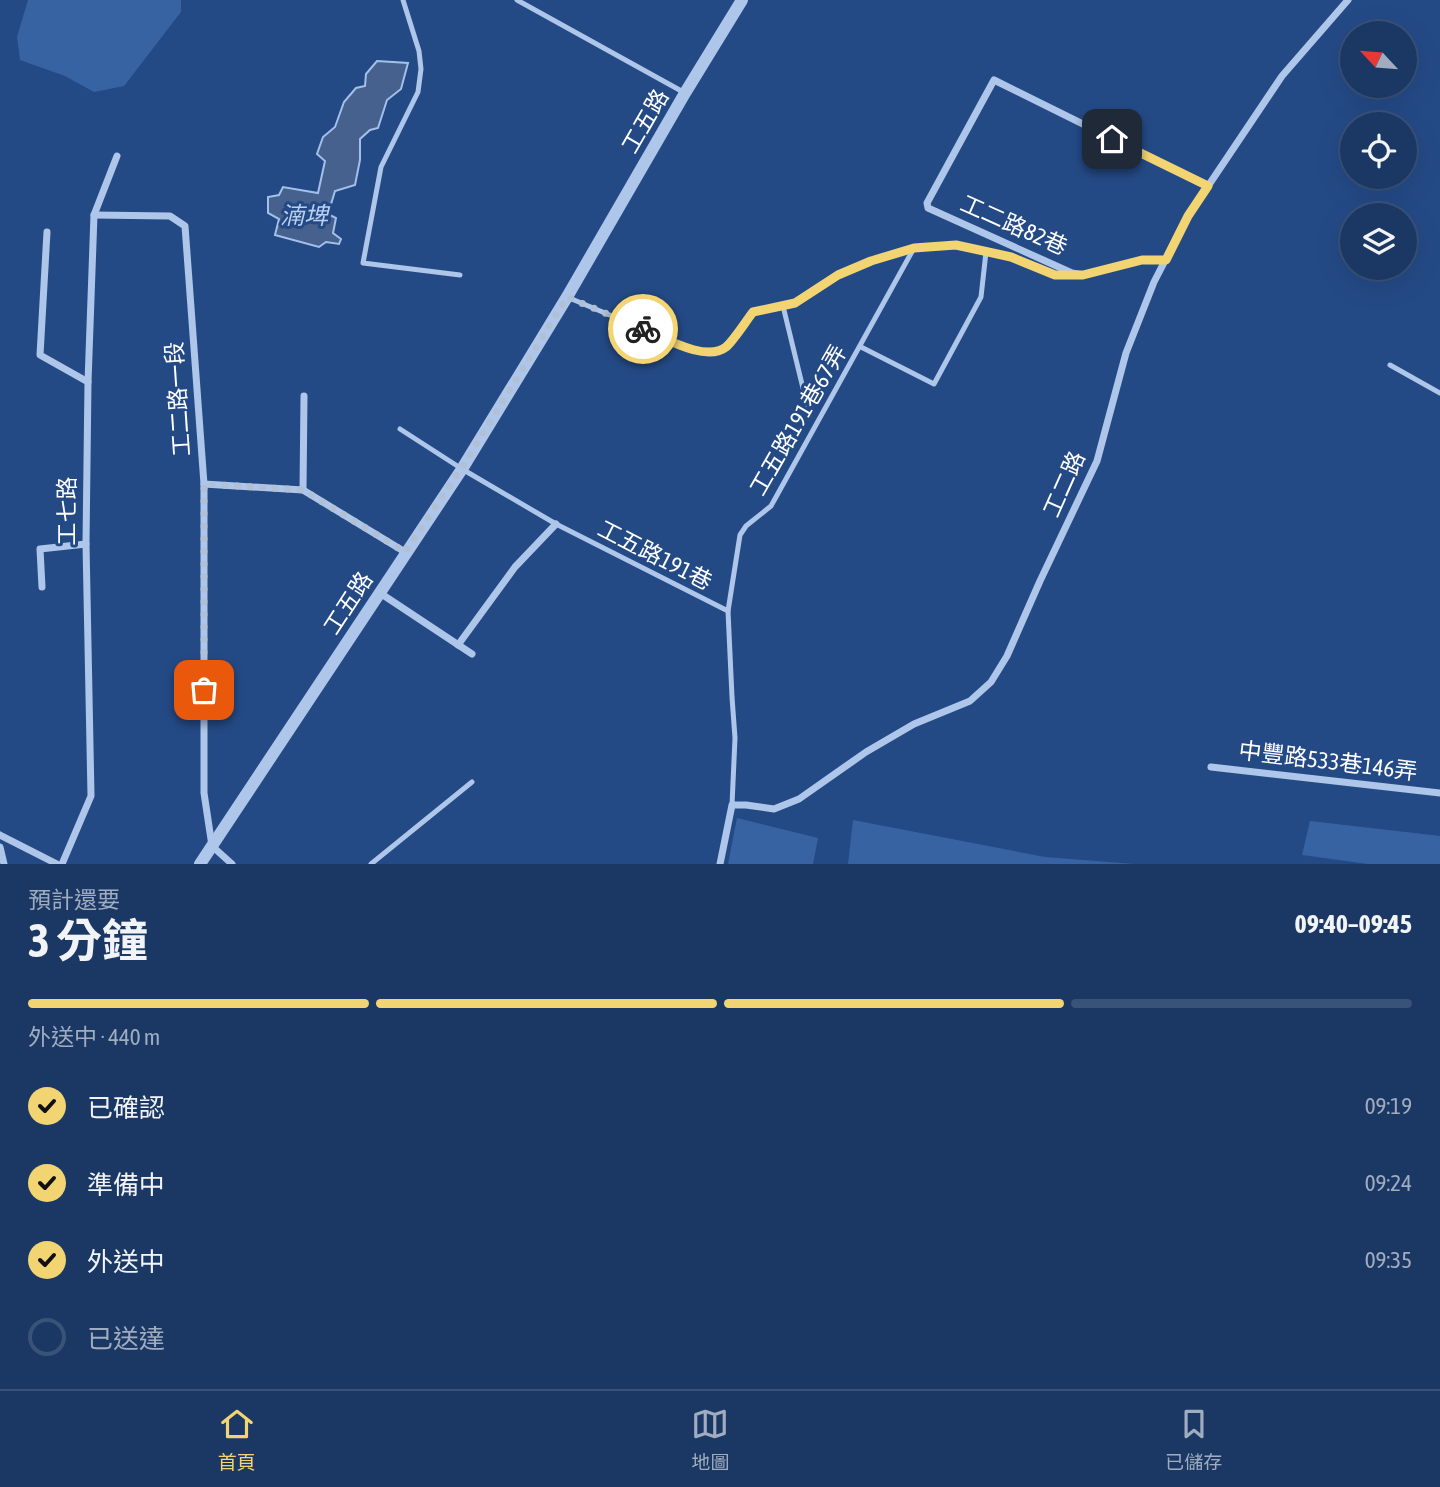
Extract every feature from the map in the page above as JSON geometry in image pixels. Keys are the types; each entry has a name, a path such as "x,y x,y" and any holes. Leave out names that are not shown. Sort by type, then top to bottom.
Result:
{"street":[{"name":"工二路","path":"732,805 774,809 799,799 866,752 914,724 970,701 991,682 1007,656 1097,461 1126,353 1154,282 1188,216 1282,76 1348,0"},
{"name":"工五路","path":"200,864 461,469 567,297 740,1"},
{"name":"工二路82巷","path":"1166,260 1142,260 1083,275 1072,273 928,208 927,203 994,80 1208,186"},
{"name":"工七路","path":"60,864 91,796 86,544 94,215 117,156"},
{"name":"工二路一段","path":"94,215 170,216 185,226 204,484 204,793 212,846"},
{"path":"47,232 40,355 88,383"},
{"path":"303,490 304,396"},
{"path":"204,484 303,490 405,552"},
{"path":"458,645 514,567 556,524"},
{"path":"42,587 40,549 86,544"},
{"path":"380,593 472,654"},
{"name":"中豐路533巷146弄","path":"1211,767 1440,793"},
{"path":"720,864 732,805"},
{"path":"0,835 60,864"},
{"path":"0,846 4,864"},
{"path":"212,846 232,864"}],"lane":[{"path":"403,0 419,51 421,69 418,92 381,167 363,263 460,275"},
{"path":"517,0 685,93"},
{"path":"567,297 695,351 710,352 725,348 753,312 795,303 838,275 871,261 914,248 956,245 1011,257 1055,275 1083,275"},
{"name":"工五路191巷67弄","path":"728,611 740,535 771,506 914,248"},
{"path":"861,346 934,384 981,297 986,252"},
{"path":"783,306 809,413"},
{"path":"1390,365 1440,393"},
{"name":"工五路191巷","path":"400,429 461,469 556,524 728,611 735,738 732,805"},
{"path":"371,864 472,782"}],"shaded area":[{"path":"28,0 181,0 181,12 124,86 94,92 65,76 20,60 17,37"},
{"path":"737,818 818,838 813,864 728,864"},
{"path":"853,820 1045,857 1134,864 848,864"},
{"path":"1310,821 1440,836 1440,864 1368,864 1302,855"}],"water":[{"name":"湳埤","path":"377,61 408,63 401,89 387,100 378,128 370,130 360,139 360,160 355,185 335,191 328,214 336,218 333,233 341,239 339,244 326,242 319,247 275,235 279,219 268,213 268,197 279,195 283,187 318,193 325,161 317,154 323,137 335,127 344,102 356,88 365,86 366,74"}],"way so far":[{"path":"204,690 204,484 303,490 405,552 461,469 567,297 643,329"}],"route":[{"path":"643,329 695,351 710,352 725,348 753,312 795,303 838,275 871,261 914,248 956,245 1011,257 1055,275 1083,275 1142,260 1166,260 1188,216 1208,186 1112,139"}]}
